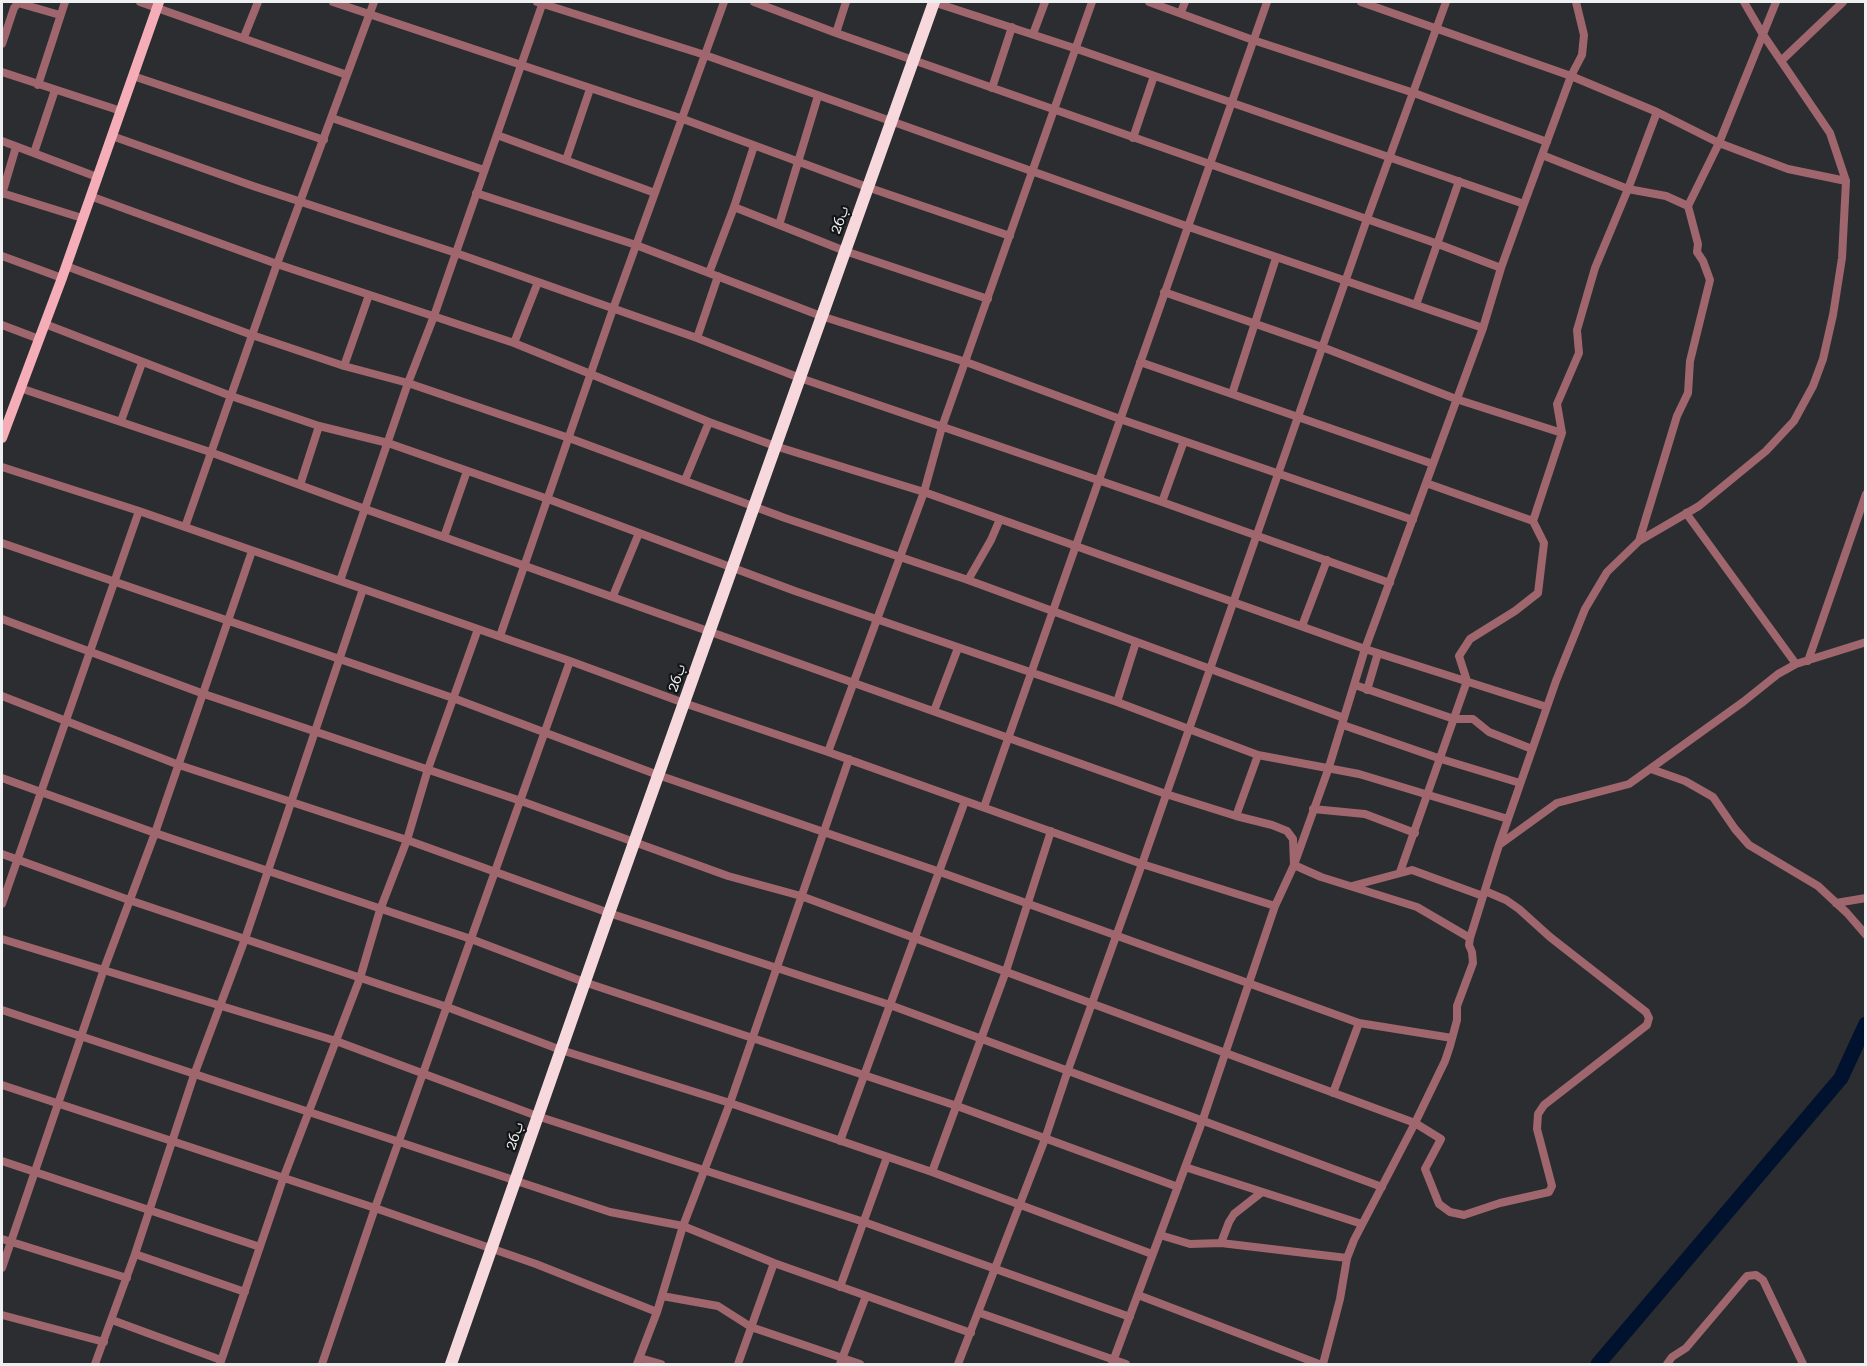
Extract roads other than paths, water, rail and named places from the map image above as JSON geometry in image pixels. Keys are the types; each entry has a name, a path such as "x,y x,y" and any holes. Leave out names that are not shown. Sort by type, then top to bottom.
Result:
{"highway":[{"name":"26ب","path":"451,1365 634,841 934,2"}],"main road":[{"path":"2,438 62,278 158,4"}],"street":[{"path":"38,85 65,2"},
{"path":"140,2 158,4 347,75"},
{"path":"244,37 258,2"},
{"path":"333,2 682,119 867,187 1010,236"},
{"path":"185,527 277,264 374,2"},
{"path":"340,581 521,66 541,2 705,55 1276,258 1483,328"},
{"path":"500,636 613,309 724,2"},
{"path":"754,2 1501,268"},
{"path":"836,33 846,2"},
{"path":"934,2 1077,49 1524,204"},
{"path":"1033,34 1045,2"},
{"path":"828,752 924,492 942,427 1092,2"},
{"path":"1149,2 1253,40 1414,93 1547,142"},
{"path":"1181,12 1185,2"},
{"path":"984,807 1267,2"},
{"path":"1361,2 1571,75 1658,112 1719,142 1788,169 1846,181"},
{"path":"958,1365 980,1313 1045,1139 1367,219 1446,2"},
{"path":"1113,1362 1203,1119 1275,906 1294,865 1328,770 1365,650 1483,328 1501,268 1571,75 1582,55 1584,44 1576,2"},
{"path":"1138,1295 1321,1365 1340,1299 1347,1258 1445,1062 1457,1020 1457,1006 1473,963 1469,945 1470,938 1520,783 1585,609 1607,572 1640,541 1699,506 1766,451 1794,421 1813,386 1823,359 1833,315 1842,258 1846,181 1830,133 1762,33 1744,2"},
{"path":"1640,541 1677,416 1688,393 1690,361 1710,280 1698,252 1689,206 1719,142 1776,2"},
{"path":"1781,61 1843,2"},
{"path":"2,44 4,25 18,3 60,15"},
{"path":"992,88 1012,27"},
{"path":"2,72 121,111"},
{"path":"133,76 324,140"},
{"path":"1133,138 1154,76"},
{"path":"566,160 590,89"},
{"path":"34,153 55,90"},
{"path":"779,225 818,96"},
{"path":"1400,872 1467,681 1459,656 1470,639 1515,611 1538,593 1544,543 1533,520 1562,433 1557,404 1579,353 1577,330 1594,268 1658,112"},
{"path":"332,118 484,170"},
{"path":"497,135 655,193"},
{"path":"112,136 253,186 456,253 697,338 800,378 1257,534 1390,583"},
{"path":"2,141 97,177"},
{"path":"697,338 714,274 754,146"},
{"path":"16,147 2,194 82,218"},
{"path":"1542,155 1628,189 1666,196 1689,206"},
{"path":"1416,305 1459,181"},
{"path":"476,193 636,245 822,316 966,362 1120,419 1413,520"},
{"path":"90,196 277,264 514,344 775,446 924,492 1365,650 1547,707"},
{"path":"735,207 844,251 988,299"},
{"path":"2,256 62,278"},
{"path":"1232,394 1276,258"},
{"path":"66,266 252,335 344,366 408,383 569,438 1209,668 1441,759 1520,783"},
{"path":"514,344 538,282"},
{"path":"1164,292 1322,347 1456,399 1562,433"},
{"path":"344,366 369,295"},
{"path":"45,324 231,396 319,426 388,443 548,499 876,620 1117,702 1258,755 1328,770 1359,774 1508,819"},
{"path":"2,325 39,339"},
{"path":"1140,362 1433,464"},
{"path":"121,422 142,363"},
{"path":"20,388 210,452 1166,794 1287,831 1293,839 1294,865"},
{"path":"685,480 709,422"},
{"path":"300,485 319,426"},
{"path":"1162,502 1184,441"},
{"path":"2,467 139,511 500,636 1142,864 1275,906"},
{"path":"444,537 467,471"},
{"path":"1426,483 1533,520"},
{"path":"1808,661 1866,494"},
{"path":"2,904 139,511"},
{"path":"1686,513 1796,664"},
{"path":"968,580 1000,519"},
{"path":"613,596 639,533"},
{"path":"2,543 453,698 658,775 940,872 1359,1023 1452,1038"},
{"path":"2,1268 33,1172 179,765 252,551"},
{"path":"1302,626 1328,560"},
{"path":"95,1365 127,1278 194,1075 245,939 363,589"},
{"path":"2,619 204,694 521,801 728,876 801,896 1415,1123 1441,1139 1425,1169 1439,1204 1450,1212 1464,1215 1500,1203 1549,1192 1552,1186 1537,1129 1538,1114 1544,1105 1647,1025 1646,1012 1506,900 1412,870 1352,887"},
{"path":"112,1320 220,1363 283,1179 360,978 380,910 407,840 428,769 478,629"},
{"path":"1117,702 1136,642"},
{"path":"1499,845 1557,803 1629,784 1778,674 1796,664 1866,642"},
{"path":"934,711 958,648"},
{"path":"1368,690 1378,653"},
{"path":"322,1365 375,1209 570,661"},
{"path":"1355,685 1454,719 1473,719 1490,732 1532,749"},
{"path":"2,696 179,765 407,840 609,913 890,1005 1382,1187"},
{"path":"1236,816 1258,755"},
{"path":"661,1365 639,1361 657,1312 683,1226 730,1103 849,759"},
{"path":"1651,769 1685,781 1713,797 1749,845 1818,886 1866,935"},
{"path":"2,778 155,833 471,939 585,982 957,1106 1178,1187"},
{"path":"840,1141 965,801"},
{"path":"1313,809 1365,814 1415,833"},
{"path":"932,1172 1006,971 1051,831"},
{"path":"2,854 129,900 447,1007 561,1050 730,1103 932,1172 1152,1254"},
{"path":"1294,865 1321,877 1417,907 1470,938"},
{"path":"1836,903 1866,898"},
{"path":"2,939 336,1041 537,1116 864,1222 1130,1317"},
{"path":"2,1010 610,1212 683,1226 774,1263 971,1333"},
{"path":"1333,1093 1359,1023"},
{"path":"2,1085 536,1264 657,1312"},
{"path":"840,1287 887,1157"},
{"path":"2,1161 260,1247"},
{"path":"1185,1167 1362,1224"},
{"path":"1221,1244 1234,1214 1262,1192"},
{"path":"1160,1235 1190,1244 1221,1244 1347,1258"},
{"path":"2,1239 127,1278"},
{"path":"135,1254 245,1292"},
{"path":"738,1365 774,1263"},
{"path":"1667,1365 1672,1357 1686,1348 1747,1276 1755,1275 1763,1280 1803,1365"},
{"path":"662,1296 718,1306 751,1327 841,1361 860,1365"},
{"path":"841,1361 866,1296"},
{"path":"980,1313 1126,1365"},
{"path":"2,1315 104,1342"}],"waterway":[{"path":"1598,1364 1841,1078 1866,1024"}]}
